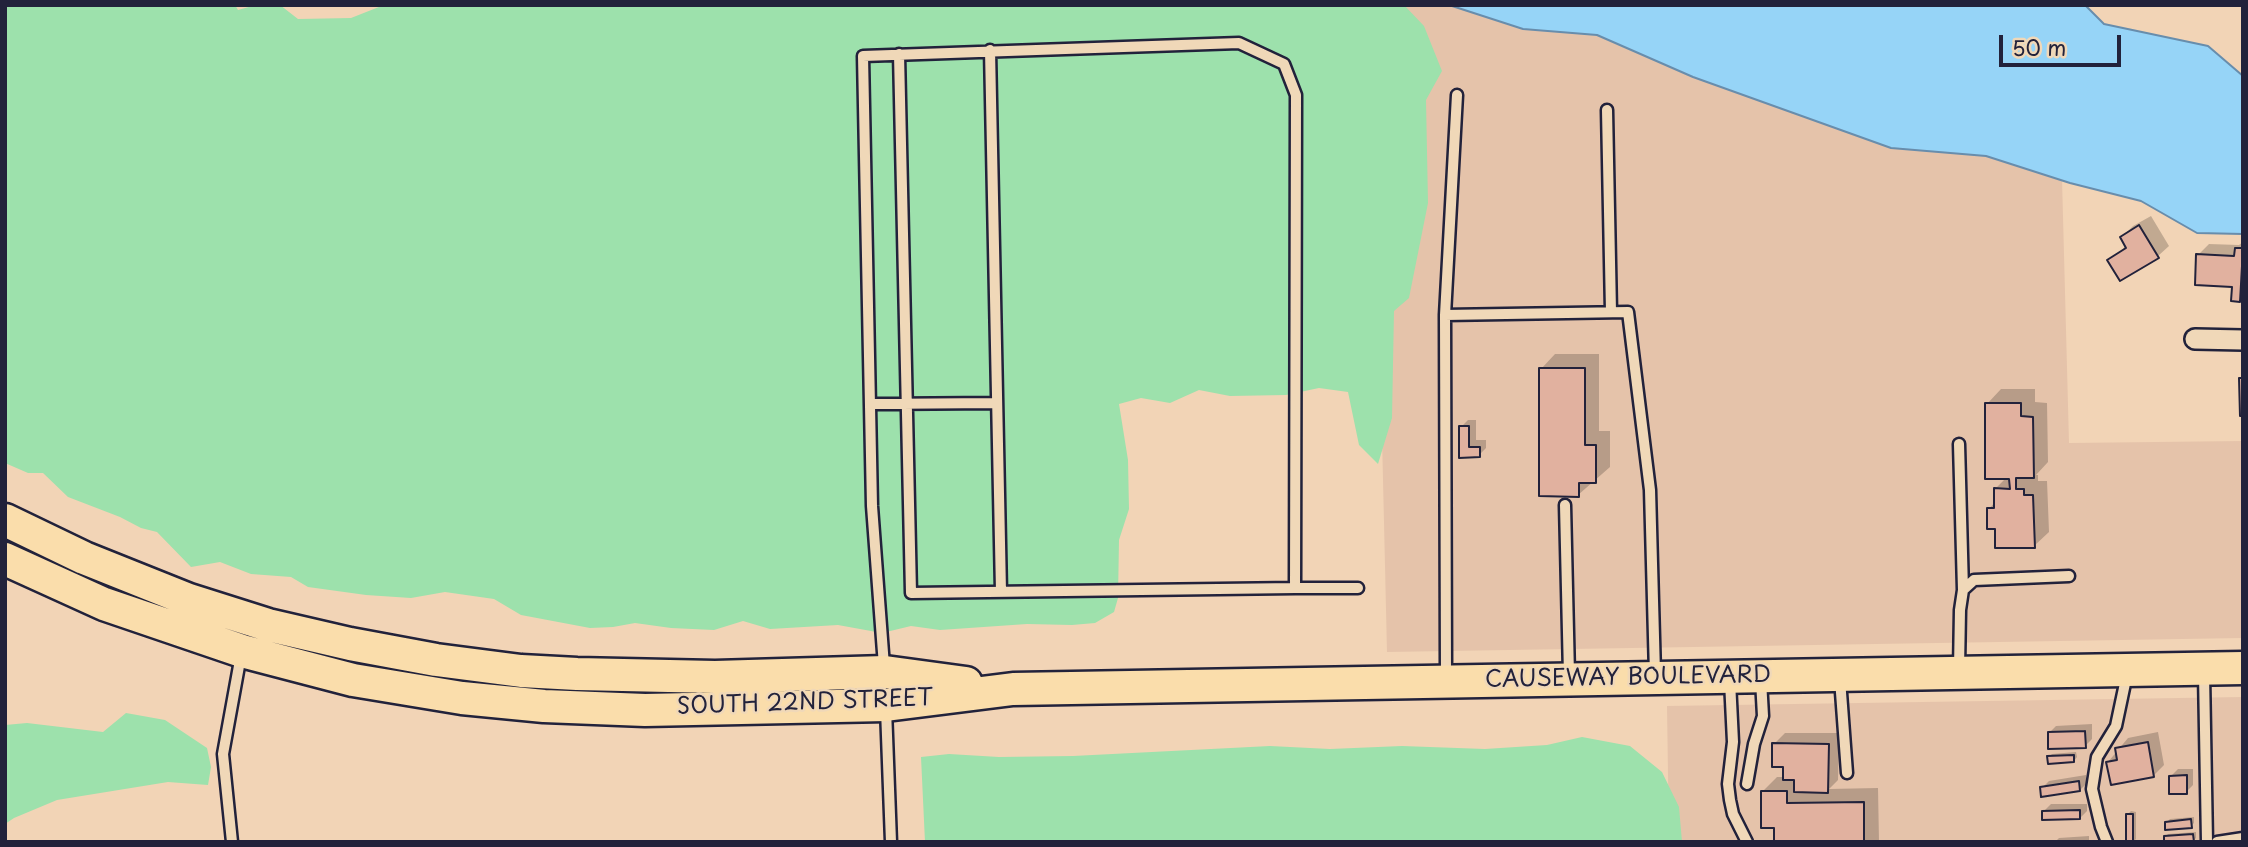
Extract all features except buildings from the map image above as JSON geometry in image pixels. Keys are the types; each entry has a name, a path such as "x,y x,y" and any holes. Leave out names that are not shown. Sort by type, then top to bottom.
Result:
{"main road":[{"name":"SOUTH 22ND STREET","path":"5,520 84,558 189,600 268,625 436,660 521,671 577,674 715,677 885,689 1013,689"},
{"name":"SOUTH 22ND STREET","path":"5,559 104,604 242,651 353,680 463,698 544,706 645,710 885,689"},
{"path":"178,630 189,600"},
{"name":"CAUSEWAY BOULEVARD","path":"1013,689 2243,668"}],"street":[{"path":"2195,339 2243,340"}],"lane":[{"path":"891,842 885,689 872,506 863,55 1239,43 1284,64 1296,95 1295,588"},
{"path":"990,50 995,403 1001,592"},
{"path":"899,54 911,593 1358,587"},
{"path":"1446,681 1445,315 1457,95"},
{"path":"1607,110 1611,312"},
{"path":"1445,315 1628,312 1650,490 1655,678"},
{"path":"872,404 995,403"},
{"path":"1959,444 1963,590 1959,673"},
{"path":"1565,505 1569,679"},
{"path":"1963,590 1975,580 2069,576"},
{"path":"232,842 223,754 242,651"},
{"path":"2204,669 2207,842"},
{"path":"2107,842 2092,789 2098,757 2116,726 2128,670"},
{"path":"1840,675 1847,773"},
{"path":"1747,784 1754,744 1763,716 1761,676"},
{"path":"1730,677 1733,742 1728,784 1733,814 1747,842"},
{"path":"2217,842 2243,838"}],"shaded area":[{"path":"1372,5 1454,5 1523,29 1597,35 1693,77 1891,148 1986,156 2062,179 2069,443 2243,441 2243,638 1387,652"},
{"path":"2243,697 2243,842 1669,842 1667,706"}],"green space":[{"path":"5,5 235,5 238,10 256,5 280,5 298,19 351,18 384,5 1404,5 1424,26 1442,71 1426,100 1428,203 1409,298 1394,311 1392,418 1378,464 1359,445 1348,392 1319,388 1286,395 1230,396 1199,390 1170,403 1141,398 1119,404 1128,460 1129,509 1119,540 1118,598 1114,612 1095,623 1072,625 1027,624 940,630 911,626 882,633 838,625 770,629 743,621 714,630 635,623 590,628 521,615 494,599 445,592 411,598 366,595 308,587 291,577 251,574 220,562 191,567 157,532 141,528 68,497 43,473 28,473 5,463"},
{"path":"126,713 165,720 207,748 211,767 208,785 168,782 57,800 5,824 5,725 27,723 103,732"},
{"path":"1582,737 1630,746 1662,772 1679,807 1682,842 925,842 921,757 949,754 999,757 1073,756 1270,746 1330,749 1402,746 1485,749 1547,745"}],"water":[{"path":"1449,5 2085,5 2104,24 2208,46 2243,76 2243,234 2197,233 2141,201 2070,183 1986,156 1891,148 1693,77 1597,35 1523,29"}]}
